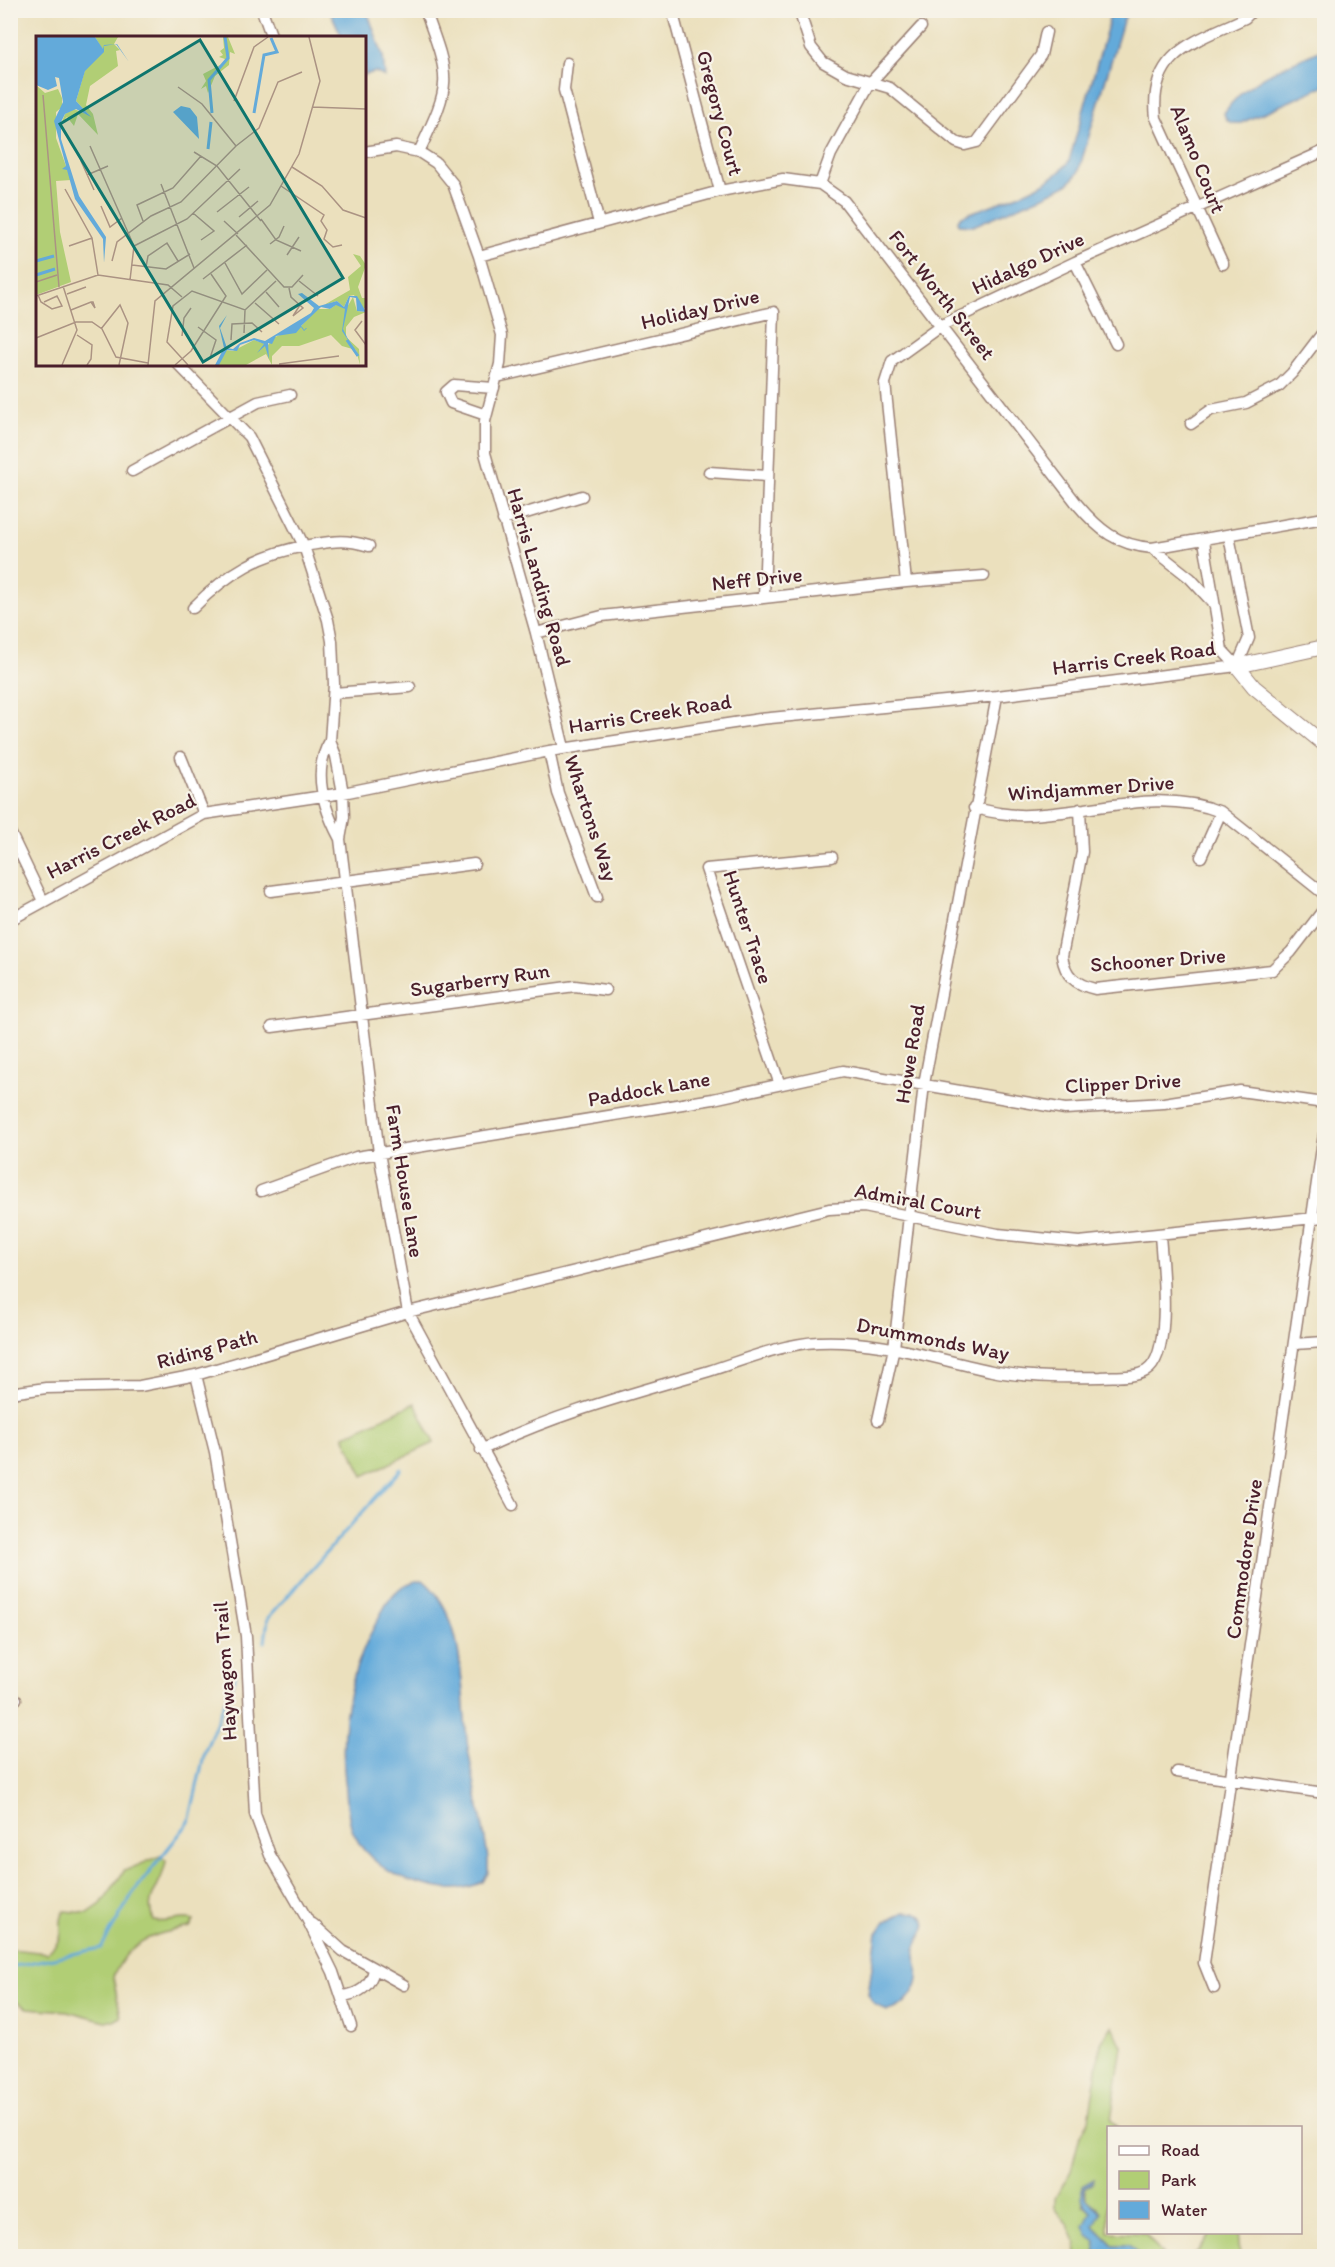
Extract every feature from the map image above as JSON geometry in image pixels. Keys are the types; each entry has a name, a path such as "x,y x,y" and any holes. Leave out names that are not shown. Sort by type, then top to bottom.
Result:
{"street":[{"path":"262,10 271,36"},
{"path":"366,152 396,147 419,152 443,100 446,84 442,56 425,10"},
{"name":"Gregory Court","path":"672,10 720,191"},
{"path":"799,10 811,47 823,62 846,75 890,88 956,142 965,145 977,142 1041,55 1046,32"},
{"name":"Alamo Court","path":"1223,264 1195,208 1156,118 1154,98 1158,77 1167,60 1182,48 1245,18 1253,10"},
{"path":"820,184 831,154 870,82 921,27"},
{"path":"567,63 564,90 599,223"},
{"name":"Hidalgo Drive","path":"906,582 885,383 892,361 942,324 1324,151"},
{"name":"Harris Landing Road","path":"419,152 436,163 453,184 479,256 502,335 496,382 486,415 485,453 536,633 564,748"},
{"name":"Fort Worth Street","path":"479,256 720,191 783,180 820,184 844,201 942,324 1094,525 1113,539 1132,546 1152,548 1204,541 1324,518"},
{"path":"1075,262 1116,344"},
{"name":"Holiday Drive","path":"496,382 774,312 764,597"},
{"path":"1191,424 1211,410 1246,404 1264,396 1292,373 1324,334"},
{"path":"180,366 231,417 261,457 304,546 328,621 334,664 330,741"},
{"path":"486,415 451,403 446,392 454,385 496,382"},
{"path":"132,471 272,397 290,395"},
{"path":"709,472 767,476"},
{"path":"503,520 582,496"},
{"path":"1229,536 1249,638 1237,666"},
{"path":"193,608 217,583 245,564 277,551 346,540 369,546"},
{"path":"1204,541 1222,651 1254,687 1324,744"},
{"path":"1152,548 1190,578 1215,606"},
{"name":"Neff Drive","path":"536,633 602,616 906,582 984,576"},
{"name":"Harris Creek Road","path":"10,920 204,814 343,793 564,748 760,719 997,696 1237,666 1324,647"},
{"path":"334,693 410,687"},
{"name":"Howe Road","path":"878,1420 894,1348 924,1084 974,808 997,696"},
{"name":"Farm House Lane","path":"330,741 336,756 343,793 344,817 340,838 379,1153 408,1312 513,1505"},
{"name":"Farm House Lane","path":"330,741 322,754 321,779 328,815 340,838"},
{"name":"Whartons Way","path":"549,751 558,793 597,897"},
{"path":"180,758 204,814"},
{"name":"Windjammer Drive","path":"974,808 1007,815 1160,800 1183,801 1221,812 1324,894"},
{"name":"Schooner Drive","path":"1080,809 1082,852 1062,956 1064,969 1073,981 1083,987 1095,989 1272,970 1291,952 1324,909"},
{"path":"1201,857 1221,812"},
{"path":"10,832 43,901"},
{"name":"Hunter Trace","path":"779,1082 706,869 832,857"},
{"path":"271,891 474,864"},
{"name":"Sugarberry Run","path":"272,1027 361,1017 575,986 605,990"},
{"name":"Paddock Lane","path":"261,1191 356,1157 713,1099 779,1082 843,1071 924,1084"},
{"name":"Clipper Drive","path":"924,1084 1065,1109 1164,1103 1240,1091 1324,1103"},
{"name":"Commodore Drive","path":"1214,1988 1204,1963 1324,1134"},
{"name":"Admiral Court","path":"408,1312 820,1210 864,1207 998,1234 1054,1241 1105,1241 1324,1217"},
{"name":"Drummonds Way","path":"482,1449 522,1429 567,1413 779,1349 815,1342 851,1341 894,1348 995,1372 1027,1376 1129,1376 1146,1371 1156,1360 1161,1347 1163,1288 1160,1235"},
{"name":"Riding Path","path":"10,1393 46,1388 140,1386 196,1375 408,1312"},
{"path":"1294,1344 1324,1342"},
{"name":"Haywagon Trail","path":"196,1375 215,1452 246,1636 255,1814 264,1843 307,1919 342,1996 351,2026"},
{"path":"1177,1772 1324,1793"},
{"name":"Haywagon Trail","path":"307,1919 344,1952 404,1985"},
{"path":"342,1996 358,1993 365,1988 374,1970"}],"green space":[{"path":"415,1403 434,1443 363,1476 344,1436"},
{"path":"160,1856 166,1861 150,1905 154,1921 194,1920 190,1927 153,1936 127,1954 113,1977 121,2017 114,2021 106,2021 67,2011 27,2008 11,1999 11,1949 47,1953 59,1940 64,1911 88,1913 101,1904 124,1871"},
{"path":"1112,2026 1122,2046 1111,2120 1116,2126 1107,2126 1107,2234 1146,2234 1163,2256 1140,2256 1131,2250 1113,2245 1094,2226 1098,2207 1088,2203 1084,2188 1093,2183 1082,2186 1083,2205 1091,2212 1093,2237 1096,2241 1094,2256 1077,2256 1076,2244 1068,2225 1055,2208 1055,2198 1071,2171 1079,2139 1089,2120 1101,2043"},
{"path":"1209,2234 1240,2234 1238,2247 1241,2256 1190,2256 1197,2253"}],"water":[{"path":"330,11 367,11 383,56 385,77 375,72 366,75 366,36 342,36"},
{"path":"1110,11 1129,11 1123,21 1078,173 1068,184 1048,194 973,226 959,225 958,220 962,216 1036,187 1061,171 1069,161"},
{"path":"1324,49 1324,86 1241,123 1232,123 1226,119 1224,113 1244,90 1269,74"},
{"path":"423,1580 438,1596 449,1616 456,1638 469,1754 488,1859 488,1873 483,1882 458,1889 435,1887 408,1880 380,1865 359,1843 352,1829 347,1806 344,1725 358,1663 389,1600 406,1584"},
{"path":"904,1912 917,1913 925,1921 926,1926 915,1950 918,1969 917,1983 906,2002 887,2011 874,2004 868,1994 877,1933 885,1922"},
{"path":"1094,2179 1093,2183 1084,2188 1084,2193 1101,2212 1094,2226 1113,2245 1129,2245 1140,2256 1094,2256 1096,2241 1088,2235 1084,2226 1091,2212 1083,2201 1082,2186"}],"waterway":[{"path":"265,1642 268,1618 401,1469"},
{"path":"10,1967 101,1948 133,1893 189,1822 205,1751 236,1674"}]}
